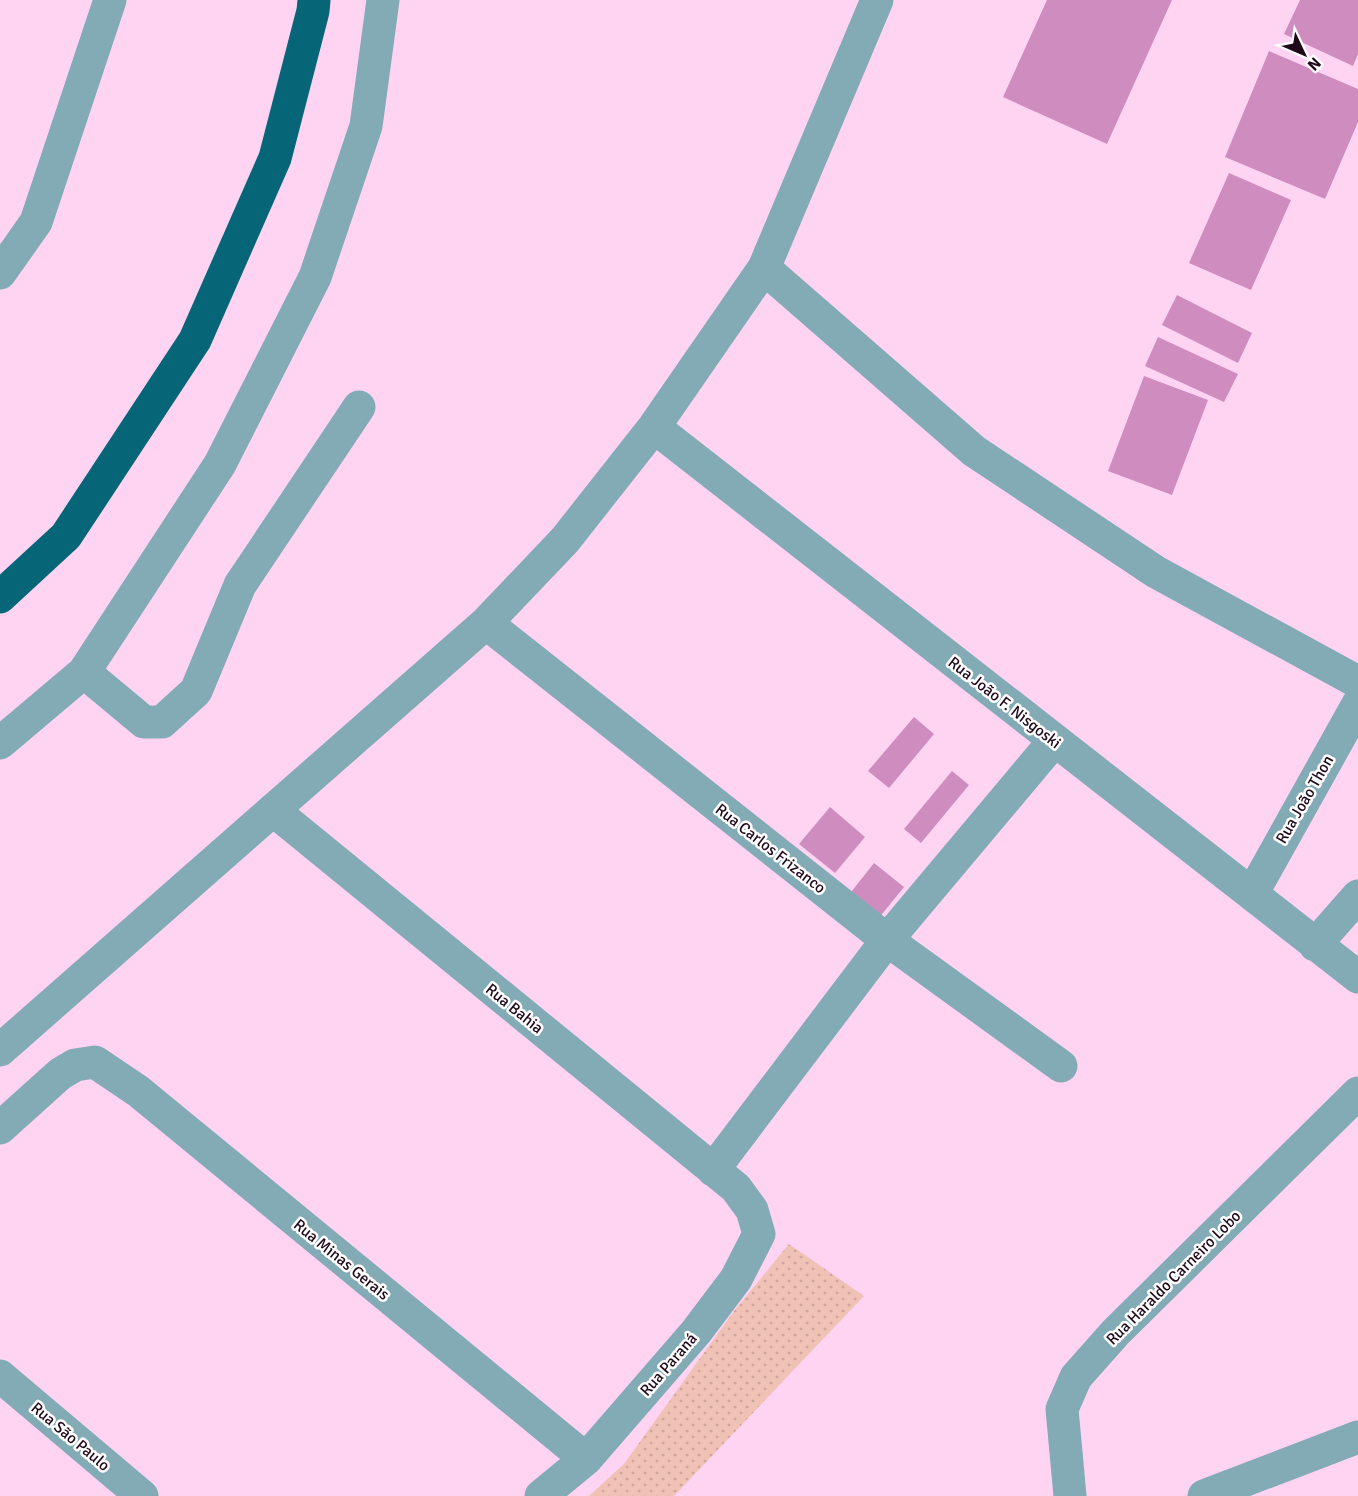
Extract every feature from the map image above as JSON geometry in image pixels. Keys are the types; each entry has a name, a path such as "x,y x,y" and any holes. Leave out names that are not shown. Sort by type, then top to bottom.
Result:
{"highway":[{"path":"0,597 66,536 195,340 275,158 314,0"}],"street":[{"path":"0,273 36,222 110,0"},
{"path":"0,743 84,672 220,464 315,278 366,126 383,0"},
{"path":"0,1050 486,624 565,540 654,427 764,268 877,0"},
{"path":"764,268 974,451 1156,572 1358,682"},
{"path":"84,672 144,722 162,722 196,692 240,585 359,407"},
{"name":"Rua João F. Nisgoski","path":"654,427 1358,977"},
{"name":"Rua Carlos Frizanco","path":"486,624 887,940 1061,1066"},
{"name":"Rua João Thon","path":"1252,894 1358,704"},
{"path":"713,1170 887,940 1054,741"},
{"name":"Rua Bahia","path":"273,810 736,1188 752,1210"},
{"path":"1315,945 1358,896"},
{"name":"Rua Minas Gerais","path":"0,1128 60,1074 75,1065 95,1062 138,1091 586,1459"},
{"name":"Rua Haraldo Carneiro Lobo","path":"1070,1496 1062,1409 1076,1377 1116,1332 1358,1093"},
{"name":"Rua Paraná","path":"541,1496 586,1459 696,1332 736,1279 759,1234 752,1210"},
{"name":"Rua São Paulo","path":"0,1376 142,1496"},
{"path":"1204,1496 1358,1437"}],"shaded area":[{"path":"789,1244 864,1296 674,1496 589,1496 624,1464 734,1311"}],"building":[{"path":"1047,0 1172,0 1107,144 1003,97"},
{"path":"1300,0 1358,0 1358,54 1353,66 1284,34"},
{"path":"1269,51 1358,89 1358,122 1325,199 1225,157"},
{"path":"1229,173 1291,200 1251,290 1189,263"},
{"path":"1177,295 1252,333 1238,363 1162,325"},
{"path":"1158,337 1238,374 1224,402 1145,366"},
{"path":"1144,376 1208,400 1172,495 1108,471"},
{"path":"914,717 934,734 889,788 868,771"},
{"path":"952,771 969,785 921,843 904,829"},
{"path":"830,807 865,837 835,873 799,844"},
{"path":"874,863 904,887 874,924 844,901"}]}
